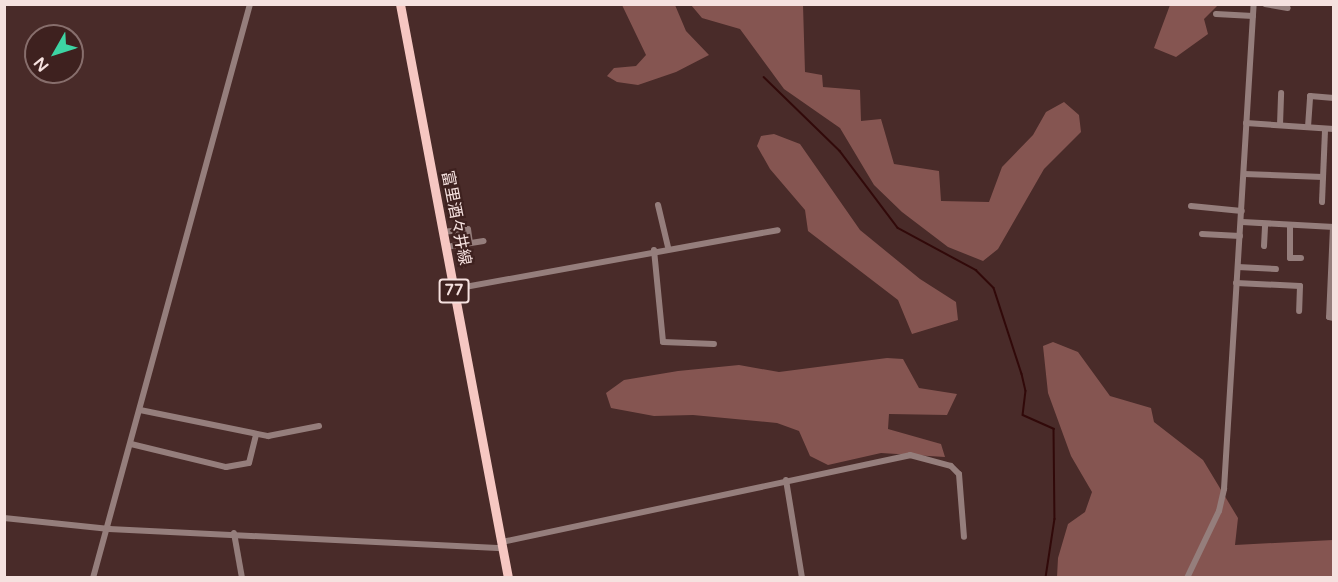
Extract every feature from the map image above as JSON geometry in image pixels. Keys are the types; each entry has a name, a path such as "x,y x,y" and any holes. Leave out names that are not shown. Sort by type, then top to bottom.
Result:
{"main road":[{"name":"富里酒々井線","path":"400,4 508,578"}],"street":[{"path":"93,578 109,529 250,4"},
{"path":"1187,578 1219,511 1224,489 1254,4"},
{"path":"1265,4 1288,8"},
{"path":"1216,14 1253,16"},
{"path":"1280,125 1281,93"},
{"path":"1308,127 1310,96 1334,98"},
{"path":"1246,123 1334,129"},
{"path":"1322,202 1325,129"},
{"path":"1244,174 1323,177"},
{"path":"658,205 668,247"},
{"path":"1191,206 1242,211"},
{"path":"1242,222 1333,227 1329,317 1334,318"},
{"path":"1264,246 1265,224"},
{"path":"1290,225 1290,258 1301,258"},
{"path":"443,232 468,229 470,243"},
{"path":"454,289 668,247 778,230"},
{"path":"1202,234 1240,236"},
{"path":"446,247 484,241"},
{"path":"654,250 663,342 714,344"},
{"path":"1238,267 1276,269"},
{"path":"1236,283 1300,286 1299,311"},
{"path":"140,410 268,436 319,426"},
{"path":"131,444 226,467 249,463 256,434"},
{"path":"4,518 109,529 502,545 786,480 910,455 951,466 959,474 964,537"},
{"path":"786,480 802,578"},
{"path":"234,533 242,578"}],"shaded area":[{"path":"622,5 675,5 686,31 709,55 676,72 638,85 617,82 607,76 614,68 636,66 646,55"},
{"path":"691,5 803,5 805,72 822,75 823,87 860,90 861,121 881,119 894,164 939,171 941,201 989,202 1002,167 1033,135 1046,112 1064,102 1079,115 1081,132 1044,169 998,249 983,261 948,247 902,212 874,185 840,128 784,89 740,29 702,18"},
{"path":"1170,5 1218,5 1204,19 1208,34 1176,57 1154,48"},
{"path":"774,134 800,144 860,230 920,279 956,302 958,320 912,334 898,300 808,231 805,210 770,169 757,146 761,136"},
{"path":"1053,342 1078,352 1110,396 1151,408 1154,422 1203,460 1238,518 1235,545 1333,540 1333,577 1057,577 1058,558 1068,524 1085,512 1092,492 1071,456 1048,393 1043,346"},
{"path":"887,358 903,359 919,388 957,394 947,415 889,414 888,429 941,444 945,457 881,453 828,465 810,456 799,431 777,423 693,415 654,416 611,408 606,393 624,380 678,371 739,365 779,372"}],"waterway":[{"path":"764,77 840,151 898,228 976,270 994,288 1026,391 1023,415 1054,429 1055,519 1046,578"}]}
